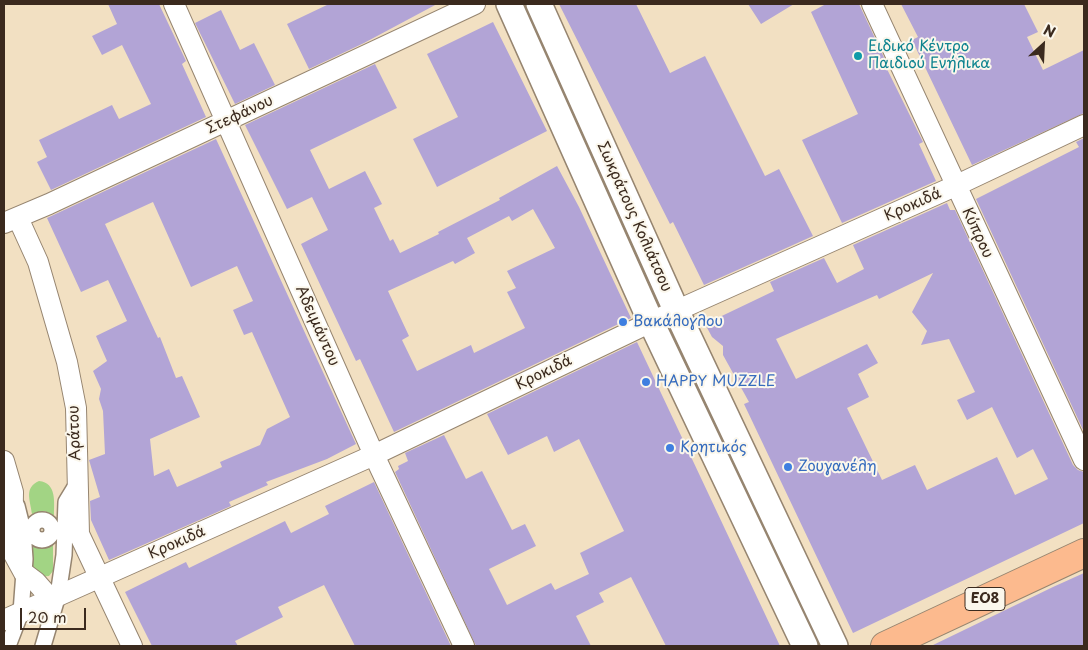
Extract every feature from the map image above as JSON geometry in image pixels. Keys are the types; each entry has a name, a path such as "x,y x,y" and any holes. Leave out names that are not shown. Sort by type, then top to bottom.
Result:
{"main road":[{"name":"ΕΟ8","path":"885,646 1084,552"}],"street":[{"name":"Αδειμάντου","path":"174,4 228,121 374,455 464,646"},
{"name":"Στεφάνου","path":"11,220 228,121 474,4"},
{"name":"Σωκράτους Κολιάτσου","path":"509,4 652,322 805,646"},
{"name":"Σωκράτους Κολιάτσου","path":"539,4 676,310 835,646"},
{"name":"Κύπρου","path":"872,4 1084,460"},
{"name":"Κροκιδά","path":"13,616 374,455 676,310 955,186 1084,125"},
{"name":"Αράτου","path":"11,220 38,262 67,362 76,408 79,534 132,646"},
{"path":"4,461 13,492 28,529 35,537 41,540 47,539 59,532"},
{"path":"43,646 64,555 59,532 66,502 77,484"},
{"path":"13,492 12,551 24,573 54,597"},
{"path":"8,646 13,616 24,573 28,529"}],"green space":[{"path":"39,481 49,485 52,489 54,516 45,511 32,514 29,494 31,487"},
{"path":"32,543 46,546 53,543 53,571 49,576 40,577 27,569"}],"building":[{"path":"108,4 159,4 186,61 182,64 206,117 51,190 37,162 47,157 39,140 112,105 119,119 151,104 122,45 102,55 92,36 117,24"},
{"path":"329,4 437,4 364,43 309,69 287,24"},
{"path":"559,4 636,4 670,73 705,56 765,176 779,169 813,236 704,285 673,222 670,224"},
{"path":"748,4 794,4 761,24"},
{"path":"826,4 859,4 888,66 886,67 923,142 919,144 936,181 842,223 802,140 858,114 811,12"},
{"path":"901,4 1024,4 1038,32 1027,37 1043,70 1084,50 1084,113 972,165 912,40 918,37"},
{"path":"221,10 240,50 254,43 275,85 235,104 195,23"},
{"path":"493,22 547,131 437,187 413,139 458,117 427,54"},
{"path":"375,64 397,108 310,150 329,189 365,171 382,204 374,208 390,241 393,239 400,253 439,234 438,232 500,200 499,198 557,166 579,207 631,318 394,432 360,359 356,361 301,244 328,230 312,197 287,209 245,125","holes":["533,209 555,248 507,271 516,288 507,292 525,328 474,353 471,345 417,371 402,340 409,336 388,291 453,261 455,264 475,253 467,238 509,216 512,221"]},
{"path":"1084,138 1084,432 976,199 1079,147 1076,142"},
{"path":"216,139 356,444 327,459 266,482 268,485 229,502 231,506 109,560 91,520 90,501 100,497 89,460 105,454 103,411 99,399 101,389 93,371 107,361 96,336 127,321 108,280 81,292 47,218","holes":["153,202 191,287 237,266 253,301 233,310 244,335 252,332 290,417 267,429 260,445 220,462 222,467 177,487 169,469 154,476 150,439 200,417 182,376 176,378 160,337 158,338 105,224"]},
{"path":"947,203 950,210 955,210 1073,465 1078,470 1084,472 1084,523 853,633 744,404 749,402 723,355 723,346 712,337 705,324 774,291 770,282 824,258 837,283 864,269 853,245","holes":["933,273 912,312 927,331 921,345 949,339 975,392 957,400 967,420 992,407 1017,458 1033,449 1048,479 1015,495 997,457 927,490 915,465 882,480 847,408 869,397 858,374 878,363 867,344 796,379 776,339 877,295 879,299"]},
{"path":"637,342 780,646 666,646 631,577 599,593 604,602 576,616 591,646 476,646 395,472 399,469 398,466 408,461 405,453 444,435 466,479 482,471 512,530 525,524 536,546 489,569 507,605 551,583 555,590 589,574 580,553 624,531 579,439 554,452 547,436 508,455 487,414"},
{"path":"374,482 451,646 355,646 324,585 278,607 283,617 235,641 238,646 152,646 125,592 186,562 189,568 285,521 291,533 329,514 325,506"},
{"path":"1084,573 1084,646 931,646 1053,587"}],"place":[{"name":"Ειδικό Κέντρο Παιδιού Ενήλικα","path":"858,56"},
{"name":"Βακάλογλου","path":"623,322"},
{"name":"HAPPY MUZZLE","path":"646,382"},
{"name":"Κρητικός","path":"670,448"},
{"name":"Ζουγανέλη","path":"788,467"}]}
